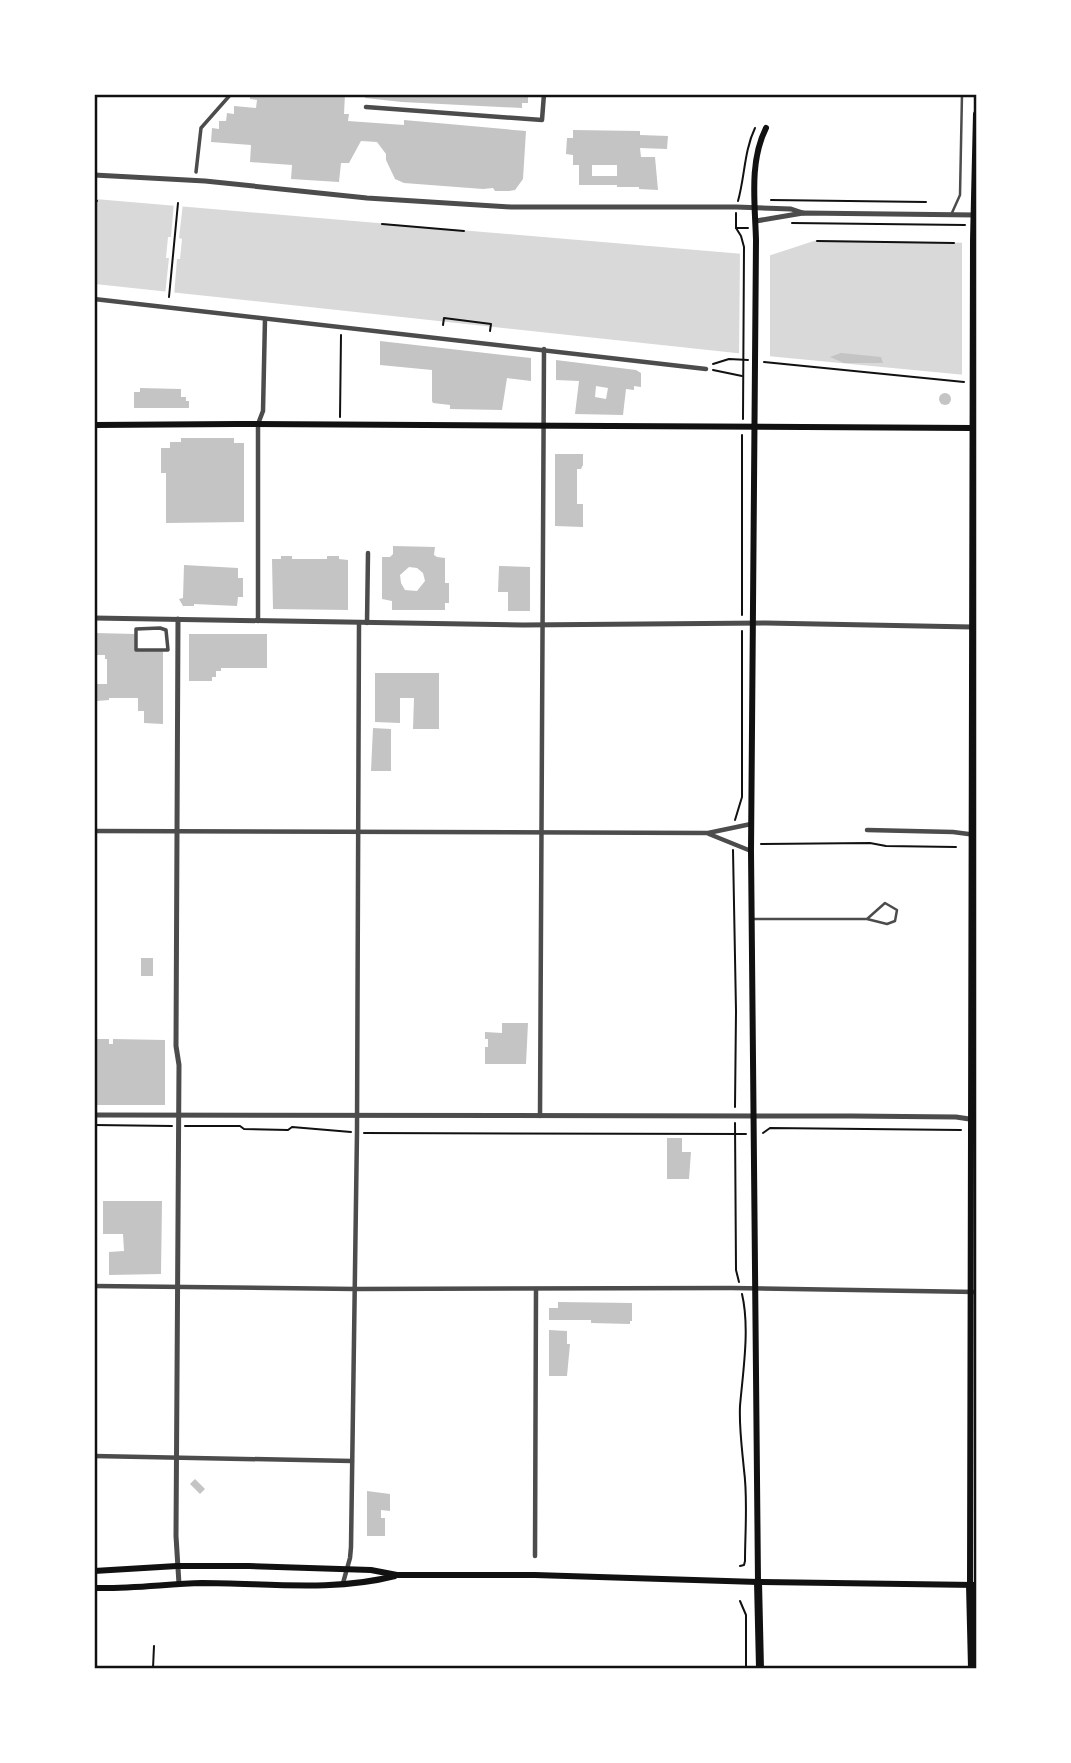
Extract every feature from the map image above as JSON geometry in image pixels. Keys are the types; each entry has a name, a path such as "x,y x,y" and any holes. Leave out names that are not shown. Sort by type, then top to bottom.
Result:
{"highway":[{"path":"758,1582 760,1668"},
{"path":"972,1668 973,1585"}],"main road":[{"path":"94,1571 177,1566 371,1570 397,1576 534,1576 973,1585 975,1118 972,384 976,114"},
{"path":"758,1582 751,824 755,165 765,128"},
{"path":"94,425 974,428"},
{"path":"94,1588 179,1584 371,1582 397,1576"}],"street":[{"path":"196,172 201,128 231,94"},
{"path":"366,107 542,120 544,94"},
{"path":"94,175 205,181 367,198 511,207 756,208 791,209 803,213"},
{"path":"755,221 803,213 975,215"},
{"path":"94,299 706,369"},
{"path":"258,621 258,424 262,411 265,319"},
{"path":"540,1116 544,349"},
{"path":"367,623 368,553"},
{"path":"94,618 542,625 974,627"},
{"path":"177,619 176,1458 179,1584"},
{"path":"343,1583 351,1547 357,1115 359,623"},
{"path":"136,629 166,630 168,650 136,650 136,634 136,629"},
{"path":"94,831 708,833 751,824"},
{"path":"867,830 974,835"},
{"path":"708,833 751,851"},
{"path":"94,1115 975,1118"},
{"path":"94,1286 973,1292"},
{"path":"535,1556 536,1289"},
{"path":"94,1456 352,1461"}],"lane":[{"path":"951,215 960,192 962,94"},
{"path":"752,919 867,919 879,924 895,921 897,911 885,904 867,919"}],"path":[{"path":"739,199 748,146 755,128"},
{"path":"767,200 926,202"},
{"path":"169,297 178,203"},
{"path":"382,224 464,231"},
{"path":"788,224 963,225"},
{"path":"736,813 742,796 743,239 736,228 745,228"},
{"path":"817,241 954,243"},
{"path":"443,325 444,318 479,322 491,324 490,331"},
{"path":"340,425 342,327"},
{"path":"706,369 729,359 748,360"},
{"path":"762,361 955,381"},
{"path":"706,369 743,375"},
{"path":"761,844 870,843 886,846 957,847"},
{"path":"733,856 735,1101"},
{"path":"94,1125 166,1126"},
{"path":"191,1126 288,1130 292,1127 311,1127 345,1131"},
{"path":"766,1130 961,1130"},
{"path":"371,1134 736,1134 736,1270"},
{"path":"740,1566 744,1565 745,1561 744,1470 740,1451 744,1302"},
{"path":"740,1601 746,1615 746,1668"},
{"path":"153,1646 153,1668"}],"shaded area":[{"path":"95,199 768,256 817,240 976,243 976,376 95,284"}],"pier":[{"path":"174,202 183,203 179,238 182,239 180,259 177,259 174,296 165,295 168,237 171,237"},
{"path":"962,239 976,239 976,379 962,379"},
{"path":"740,250 770,252 770,360 739,357"}],"building":[{"path":"250,94 345,94 344,114 349,114 348,121 404,125 404,120 526,131 523,179 515,190 509,191 404,183 395,179 386,154 377,142 361,141 349,163 341,163 339,182 291,179 292,165 250,162 251,145 211,142 212,128 219,129 219,121 226,121 227,113 234,114 234,106 256,108 257,100 250,99"},
{"path":"365,94 528,94 528,103 522,103 522,108 402,102 365,98"},
{"path":"573,130 640,131 640,135 668,136 667,149 640,148 641,157 655,157 658,190 617,185 579,185 579,165 573,165 573,155 566,154 567,138 573,138","holes":["592,165 617,165 617,176 592,176"]},
{"path":"380,341 531,358 531,381 507,378 502,410 450,409 450,405 432,401 432,370 380,365"},
{"path":"841,353 881,357 883,363 844,363 830,357"},
{"path":"556,360 636,370 641,373 641,387 626,389 623,415 575,414 579,381 556,380","holes":["596,386 608,388 606,399 595,397"]},
{"path":"140,388 181,389 181,397 186,397 186,401 189,401 189,408 134,408 134,392 140,392"},
{"path":"945,393 951,399 945,405 939,399"},
{"path":"181,438 234,438 234,443 244,443 244,522 166,523 166,473 161,473 161,448 170,448 170,442 181,442"},
{"path":"555,454 583,454 583,465 581,469 577,469 577,504 583,504 583,527 555,526"},
{"path":"393,546 435,547 434,555 445,558 445,583 449,583 449,603 445,603 445,610 392,610 392,601 382,599 382,557 390,557 393,554","holes":["409,567 417,568 423,573 425,581 417,591 405,590 400,575"]},
{"path":"281,556 292,556 292,559 327,559 327,556 339,556 339,559 348,560 348,610 273,609 272,559 281,559"},
{"path":"184,565 238,568 238,578 243,578 243,597 238,597 237,606 183,606 179,599 183,598"},
{"path":"499,566 530,567 530,611 508,611 508,592 498,592"},
{"path":"94,633 136,634 136,650 163,650 163,724 144,723 144,711 138,711 138,698 109,698 97,701 97,684 107,684 107,659 105,655 94,655"},
{"path":"189,634 267,634 267,668 221,668 221,671 216,671 216,677 212,677 212,681 189,681"},
{"path":"375,673 439,673 439,729 413,729 414,698 400,698 400,723 375,722"},
{"path":"373,728 391,729 391,771 371,771"},
{"path":"141,958 153,958 153,976 141,976"},
{"path":"502,1023 528,1023 526,1064 485,1064 488,1039 485,1039 485,1032 502,1033"},
{"path":"94,1039 109,1039 109,1044 113,1044 113,1039 165,1040 165,1105 94,1105"},
{"path":"667,1138 682,1138 682,1152 691,1152 689,1179 667,1179"},
{"path":"103,1201 162,1201 161,1274 109,1275 109,1252 124,1251 123,1234 103,1234"},
{"path":"558,1302 632,1303 632,1321 630,1324 549,1320 549,1308 558,1308"},
{"path":"549,1330 567,1331 567,1344 570,1344 567,1376 549,1376"},
{"path":"195,1479 205,1489 200,1494 190,1484"},
{"path":"367,1491 390,1494 390,1511 381,1510 381,1518 385,1518 385,1536 367,1536"}]}
